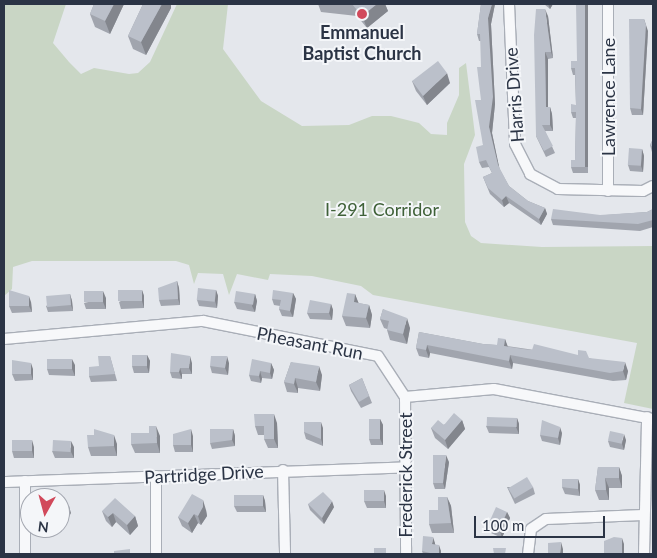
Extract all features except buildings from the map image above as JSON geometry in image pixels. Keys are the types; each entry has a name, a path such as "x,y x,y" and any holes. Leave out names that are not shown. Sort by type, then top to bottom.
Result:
{"street":[{"name":"Harris Drive","path":"510,4 514,144 530,174 558,189 642,191 653,186"},
{"name":"Lawrence Lane","path":"608,4 608,190"},
{"name":"Pheasant Run","path":"4,339 203,321 378,356 405,397"},
{"path":"405,397 494,389 650,418 644,515 644,554"},
{"name":"Frederick Street","path":"405,397 406,554"},
{"name":"Partridge Drive","path":"4,482 283,470 404,467"},
{"path":"283,470 285,554"},
{"path":"156,476 156,554"},
{"path":"25,480 25,554"},
{"path":"528,554 531,529 546,519 644,515"}],"green space":[{"name":"I-291 Corridor","path":"4,4 66,4 53,43 69,62 81,74 94,68 129,74 138,73 150,62 177,4 228,4 223,49 261,101 302,126 349,125 372,116 391,116 419,123 431,134 447,135 447,123 459,95 459,68 466,63 475,135 464,164 465,222 471,236 481,243 542,247 653,246 653,409 624,403 637,343 373,295 361,286 312,276 270,274 268,280 237,274 229,295 223,274 198,273 194,284 189,265 176,261 32,261 13,267 12,289 4,296"}],"place":[{"name":"Emmanuel Baptist Church","path":"362,14"}]}
